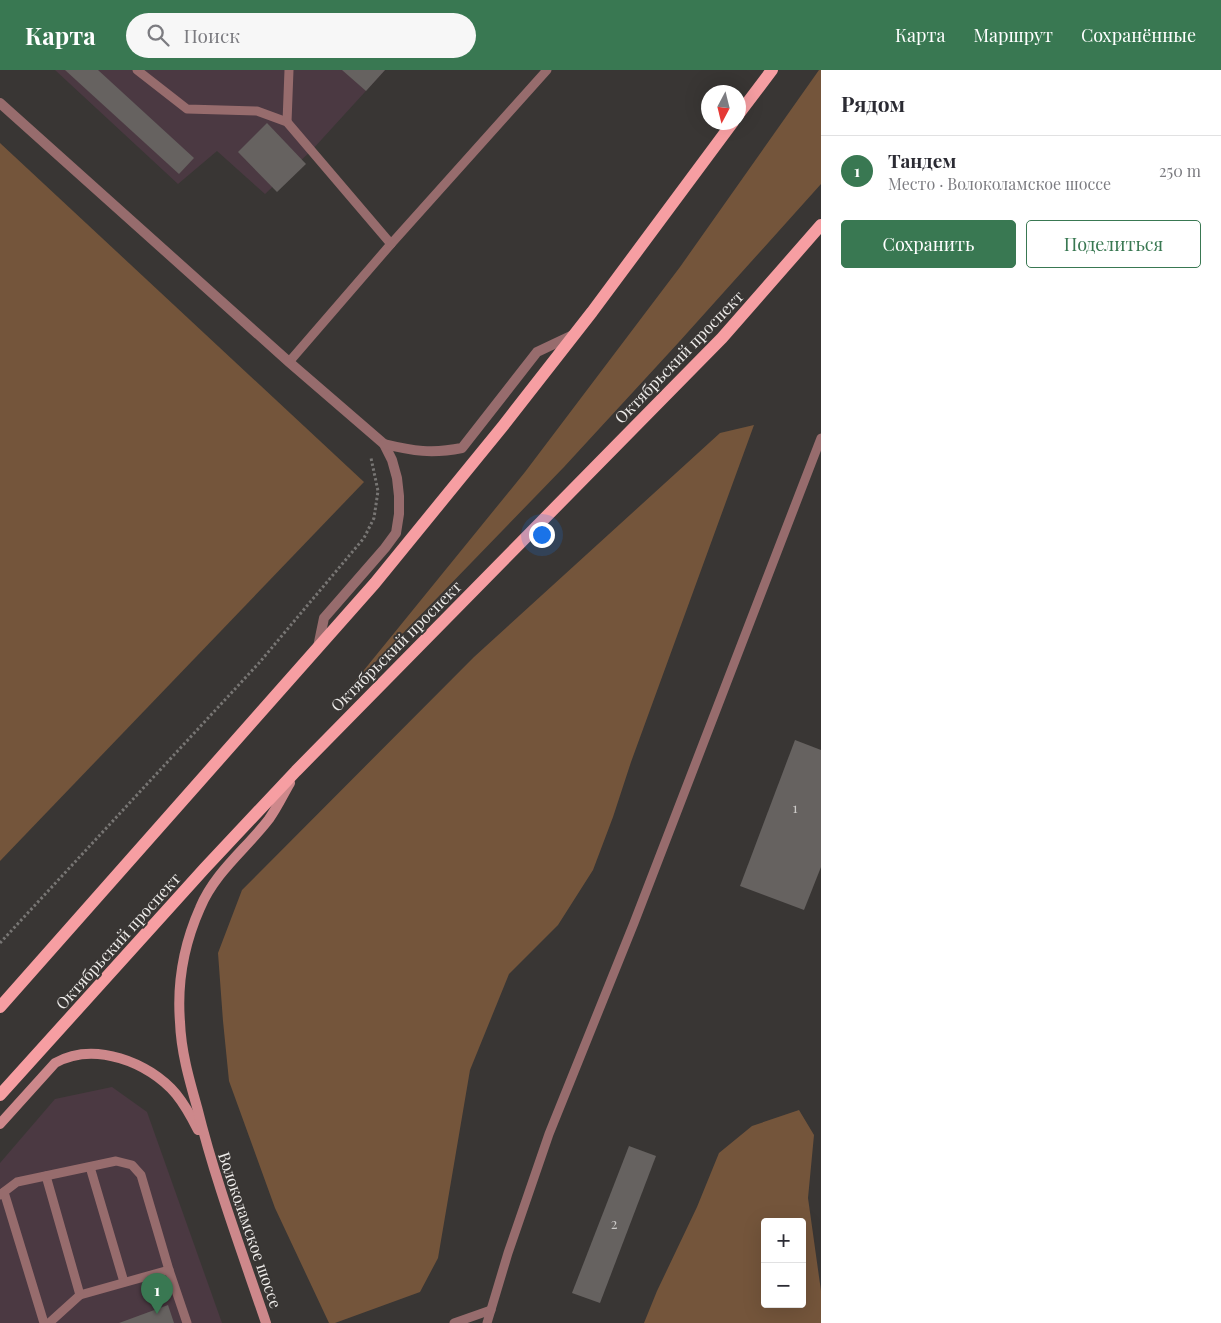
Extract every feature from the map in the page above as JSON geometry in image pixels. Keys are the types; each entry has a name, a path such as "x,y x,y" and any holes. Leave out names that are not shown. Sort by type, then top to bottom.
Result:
{"main road":[{"path":"746,104 772,70"},
{"path":"0,1007 375,583 503,426 727,130"},
{"name":"Октябрьский проспект","path":"0,1095 204,869 296,771 722,338 821,225"},
{"name":"Волоколамское шоссе","path":"266,1323 206,1146 182,1045 179,998 185,952 197,915 210,886 269,818 296,771"},
{"name":"Волоколамское шоссе","path":"0,1124 55,1063 75,1055 100,1054 136,1064 148,1070 168,1085 184,1105 206,1146"}],"street":[{"path":"0,103 289,362 384,444 392,460 397,478 399,505 396,533 324,618 317,649"},
{"path":"384,444 415,451 431,452 462,448 537,352 573,335"}],"lane":[{"path":"137,70 187,109 257,111 287,122 391,244"},
{"path":"287,122 289,70"},
{"path":"289,362 391,244 547,70"},
{"path":"487,1323 508,1253 549,1134 634,924 821,438"},
{"path":"44,1323 2,1193 17,1182 116,1161 132,1165 141,1175 187,1323"},
{"path":"90,1166 124,1282"},
{"path":"46,1176 80,1295"},
{"path":"49,1323 80,1295 169,1270"},
{"path":"454,1323 491,1310"}],"path":[{"path":"0,944 259,663 364,538 374,518 378,491 365,428"}],"shaded area":[{"path":"55,70 385,70 312,150 265,194 217,151 178,184"},
{"path":"819,70 821,70 821,184 564,467 347,691 525,472 680,267"},
{"path":"0,143 364,482 0,861"},
{"path":"754,425 593,870 558,925 509,974 470,1070 438,1258 420,1292 335,1323 329,1323 275,1208 229,1081 218,953 242,890 474,657 720,433"},
{"path":"112,1087 147,1112 222,1323 0,1323 0,1163 55,1099"},
{"path":"799,1110 814,1135 808,1198 821,1291 821,1323 644,1323 697,1207 719,1153 752,1126"}],"building":[{"path":"65,70 98,70 194,158 179,174"},
{"path":"342,70 385,70 366,91"},
{"path":"267,123 306,164 277,192 238,152"},
{"path":"795,740 821,750 821,867 804,910 740,886"},
{"path":"629,1146 656,1156 600,1303 572,1293"},
{"path":"168,1305 174,1323 119,1323"}],"place":[{"name":"Тандем","path":"157,1314"}]}
